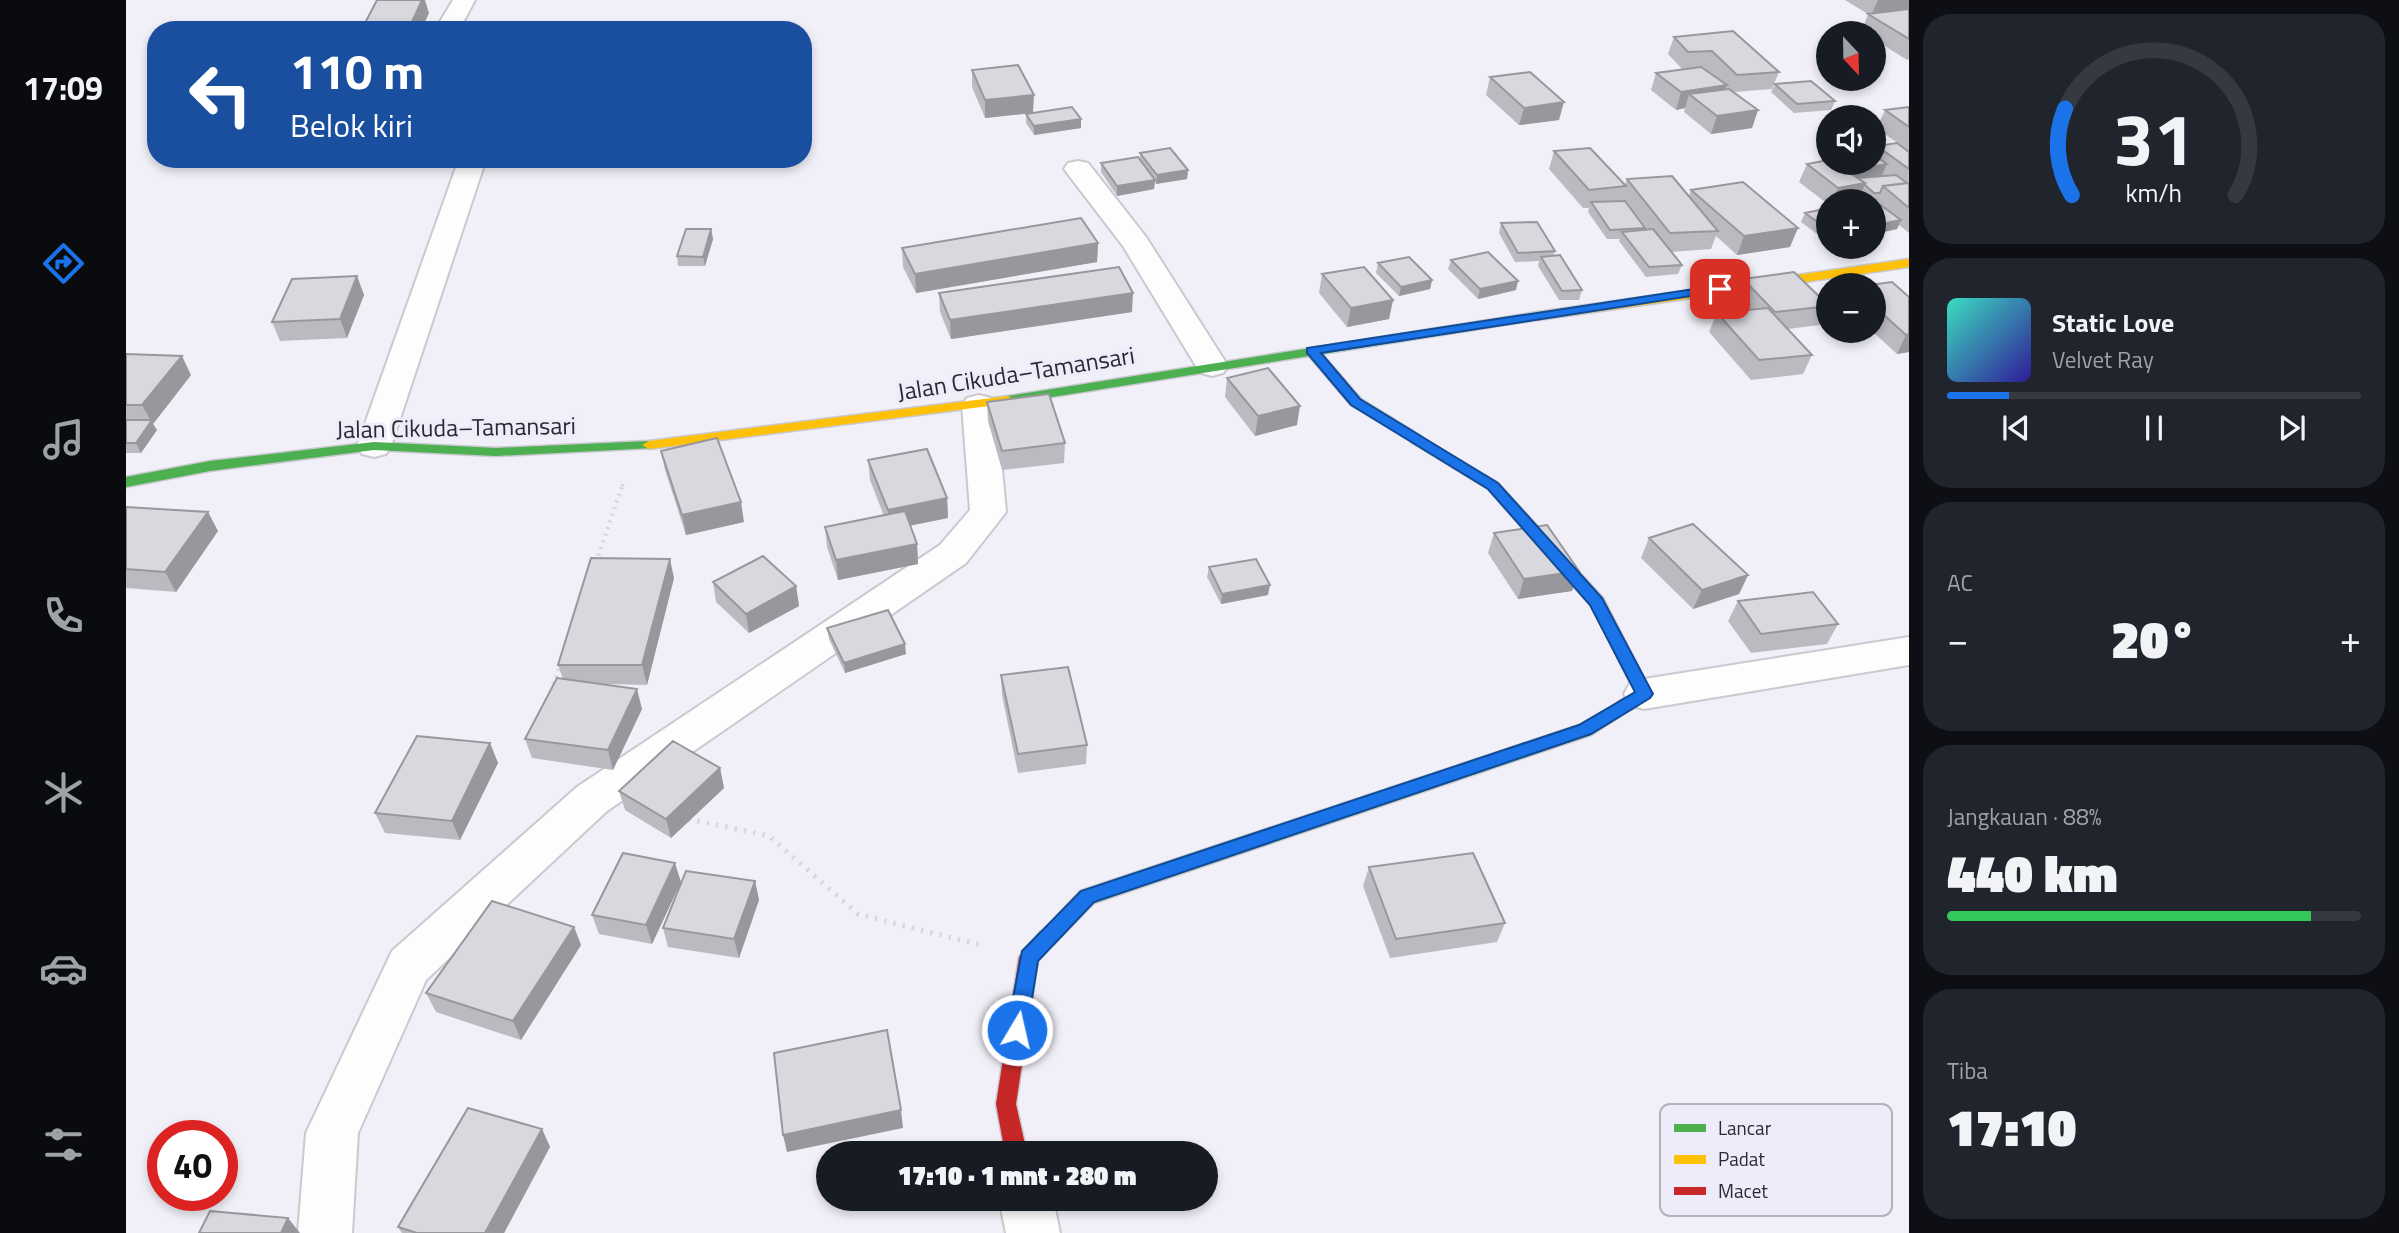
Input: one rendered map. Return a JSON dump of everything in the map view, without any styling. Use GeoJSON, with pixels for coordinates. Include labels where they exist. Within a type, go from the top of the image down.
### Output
{"type":"FeatureCollection","features":[{"type":"Feature","properties":{"kind":"street"},"geometry":{"type":"LineString","coordinates":[[452,21],[464,0]]}},
{"type":"Feature","properties":{"kind":"street"},"geometry":{"type":"LineString","coordinates":[[374,446],[470,168]]}},
{"type":"Feature","properties":{"kind":"street"},"geometry":{"type":"LineString","coordinates":[[1078,169],[1136,243],[1212,366]]}},
{"type":"Feature","properties":{"kind":"street","name":"Jalan Cikuda–Tamansari"},"geometry":{"type":"LineString","coordinates":[[126,482],[210,466],[374,446],[496,452],[635,447],[979,405],[1311,350],[1639,300],[1909,263]]}},
{"type":"Feature","properties":{"kind":"street"},"geometry":{"type":"LineString","coordinates":[[1311,350],[1356,402],[1493,486],[1597,602],[1644,694]]}},
{"type":"Feature","properties":{"kind":"street"},"geometry":{"type":"LineString","coordinates":[[325,1233],[332,1133],[409,966],[592,799],[953,554],[988,512],[979,405]]}},
{"type":"Feature","properties":{"kind":"street"},"geometry":{"type":"LineString","coordinates":[[1014,1141],[1006,1104],[1028,957],[1087,897],[1585,730],[1644,694],[1909,651]]}},
{"type":"Feature","properties":{"kind":"street"},"geometry":{"type":"LineString","coordinates":[[1029,1211],[1034,1233]]}},
{"type":"Feature","properties":{"kind":"building"},"geometry":{"type":"Polygon","coordinates":[[[377,0],[422,0],[412,21],[366,21],[377,0]]]}},
{"type":"Feature","properties":{"kind":"building"},"geometry":{"type":"Polygon","coordinates":[[[1909,9],[1909,39],[1886,25],[1886,21],[1879,21],[1868,14],[1909,9]]]}},
{"type":"Feature","properties":{"kind":"building"},"geometry":{"type":"Polygon","coordinates":[[[1733,31],[1779,72],[1737,75],[1712,51],[1688,52],[1674,37],[1733,31]]]}},
{"type":"Feature","properties":{"kind":"building"},"geometry":{"type":"Polygon","coordinates":[[[1018,65],[1034,95],[985,100],[972,70],[1018,65]]]}},
{"type":"Feature","properties":{"kind":"building"},"geometry":{"type":"Polygon","coordinates":[[[1701,67],[1727,85],[1681,92],[1656,73],[1701,67]]]}},
{"type":"Feature","properties":{"kind":"building"},"geometry":{"type":"Polygon","coordinates":[[[1530,72],[1564,102],[1524,108],[1490,77],[1530,72]]]}},
{"type":"Feature","properties":{"kind":"building"},"geometry":{"type":"Polygon","coordinates":[[[1811,81],[1816,85],[1816,91],[1823,91],[1835,101],[1797,104],[1775,84],[1811,81]]]}},
{"type":"Feature","properties":{"kind":"building"},"geometry":{"type":"Polygon","coordinates":[[[1729,89],[1758,110],[1717,116],[1689,94],[1729,89]]]}},
{"type":"Feature","properties":{"kind":"building"},"geometry":{"type":"Polygon","coordinates":[[[1072,107],[1081,119],[1034,126],[1026,114],[1072,107]]]}},
{"type":"Feature","properties":{"kind":"building"},"geometry":{"type":"Polygon","coordinates":[[[1909,107],[1909,127],[1886,111],[1909,107]]]}},
{"type":"Feature","properties":{"kind":"building"},"geometry":{"type":"Polygon","coordinates":[[[1897,143],[1909,152],[1909,169],[1886,152],[1886,145],[1897,143]]]}},
{"type":"Feature","properties":{"kind":"building"},"geometry":{"type":"Polygon","coordinates":[[[1170,148],[1188,170],[1157,175],[1140,153],[1170,148]]]}},
{"type":"Feature","properties":{"kind":"building"},"geometry":{"type":"Polygon","coordinates":[[[1590,148],[1626,186],[1589,190],[1554,151],[1590,148]]]}},
{"type":"Feature","properties":{"kind":"building"},"geometry":{"type":"Polygon","coordinates":[[[1138,157],[1155,180],[1117,186],[1101,163],[1138,157]]]}},
{"type":"Feature","properties":{"kind":"building"},"geometry":{"type":"Polygon","coordinates":[[[1816,162],[1816,171],[1807,164],[1816,162]]]}},
{"type":"Feature","properties":{"kind":"building"},"geometry":{"type":"Polygon","coordinates":[[[1821,175],[1853,175],[1865,183],[1838,188],[1821,175]]]}},
{"type":"Feature","properties":{"kind":"building"},"geometry":{"type":"Polygon","coordinates":[[[1896,175],[1907,183],[1870,189],[1858,178],[1896,175]]]}},
{"type":"Feature","properties":{"kind":"building"},"geometry":{"type":"Polygon","coordinates":[[[1672,176],[1718,231],[1670,233],[1627,179],[1672,176]]]}},
{"type":"Feature","properties":{"kind":"building"},"geometry":{"type":"Polygon","coordinates":[[[1743,182],[1798,228],[1744,236],[1691,190],[1743,182]]]}},
{"type":"Feature","properties":{"kind":"building"},"geometry":{"type":"Polygon","coordinates":[[[1909,183],[1909,208],[1883,186],[1909,183]]]}},
{"type":"Feature","properties":{"kind":"building"},"geometry":{"type":"Polygon","coordinates":[[[1625,201],[1645,228],[1610,230],[1591,202],[1625,201]]]}},
{"type":"Feature","properties":{"kind":"building"},"geometry":{"type":"Polygon","coordinates":[[[1886,209],[1901,220],[1886,223],[1886,209]]]}},
{"type":"Feature","properties":{"kind":"building"},"geometry":{"type":"Polygon","coordinates":[[[1816,211],[1816,221],[1805,213],[1816,211]]]}},
{"type":"Feature","properties":{"kind":"building"},"geometry":{"type":"Polygon","coordinates":[[[1081,218],[1098,243],[915,274],[902,248],[1081,218]]]}},
{"type":"Feature","properties":{"kind":"building"},"geometry":{"type":"Polygon","coordinates":[[[1537,222],[1555,251],[1518,253],[1501,223],[1537,222]]]}},
{"type":"Feature","properties":{"kind":"building"},"geometry":{"type":"Polygon","coordinates":[[[686,229],[711,229],[703,257],[677,256],[686,229]]]}},
{"type":"Feature","properties":{"kind":"building"},"geometry":{"type":"Polygon","coordinates":[[[1653,229],[1682,265],[1649,267],[1622,232],[1653,229]]]}},
{"type":"Feature","properties":{"kind":"building"},"geometry":{"type":"Polygon","coordinates":[[[1488,252],[1518,281],[1480,289],[1451,260],[1488,252]]]}},
{"type":"Feature","properties":{"kind":"building"},"geometry":{"type":"Polygon","coordinates":[[[1560,255],[1582,290],[1562,291],[1541,257],[1560,255]]]}},
{"type":"Feature","properties":{"kind":"building"},"geometry":{"type":"Polygon","coordinates":[[[1409,257],[1432,280],[1401,287],[1378,263],[1409,257]]]}},
{"type":"Feature","properties":{"kind":"building"},"geometry":{"type":"Polygon","coordinates":[[[1119,267],[1133,293],[950,320],[939,293],[1119,267]]]}},
{"type":"Feature","properties":{"kind":"building"},"geometry":{"type":"Polygon","coordinates":[[[1364,267],[1393,300],[1351,308],[1322,274],[1364,267]]]}},
{"type":"Feature","properties":{"kind":"building"},"geometry":{"type":"Polygon","coordinates":[[[1794,272],[1816,293],[1816,307],[1775,312],[1743,279],[1794,272]]]}},
{"type":"Feature","properties":{"kind":"building"},"geometry":{"type":"Polygon","coordinates":[[[357,276],[340,319],[272,322],[292,279],[357,276]]]}},
{"type":"Feature","properties":{"kind":"building"},"geometry":{"type":"Polygon","coordinates":[[[1892,282],[1909,297],[1909,334],[1906,335],[1886,317],[1886,283],[1892,282]]]}},
{"type":"Feature","properties":{"kind":"building"},"geometry":{"type":"Polygon","coordinates":[[[1768,308],[1812,355],[1759,360],[1717,313],[1768,308]]]}},
{"type":"Feature","properties":{"kind":"building"},"geometry":{"type":"Polygon","coordinates":[[[126,354],[182,356],[142,405],[126,405],[126,354]]]}},
{"type":"Feature","properties":{"kind":"building"},"geometry":{"type":"Polygon","coordinates":[[[1268,368],[1300,406],[1258,416],[1227,378],[1268,368]]]}},
{"type":"Feature","properties":{"kind":"building"},"geometry":{"type":"Polygon","coordinates":[[[1049,394],[1065,443],[1002,451],[987,402],[1049,394]]]}},
{"type":"Feature","properties":{"kind":"building"},"geometry":{"type":"Polygon","coordinates":[[[126,420],[152,420],[136,443],[126,443],[126,420]]]}},
{"type":"Feature","properties":{"kind":"building"},"geometry":{"type":"Polygon","coordinates":[[[717,438],[741,502],[682,515],[661,451],[717,438]]]}},
{"type":"Feature","properties":{"kind":"building"},"geometry":{"type":"Polygon","coordinates":[[[927,449],[947,498],[888,510],[868,460],[927,449]]]}},
{"type":"Feature","properties":{"kind":"building"},"geometry":{"type":"Polygon","coordinates":[[[126,507],[208,512],[165,572],[126,569],[126,507]]]}},
{"type":"Feature","properties":{"kind":"building"},"geometry":{"type":"Polygon","coordinates":[[[905,511],[917,544],[836,560],[825,527],[905,511]]]}},
{"type":"Feature","properties":{"kind":"building"},"geometry":{"type":"Polygon","coordinates":[[[1693,524],[1748,575],[1702,590],[1649,538],[1693,524]]]}},
{"type":"Feature","properties":{"kind":"building"},"geometry":{"type":"Polygon","coordinates":[[[1547,525],[1579,571],[1524,579],[1494,533],[1547,525]]]}},
{"type":"Feature","properties":{"kind":"building"},"geometry":{"type":"Polygon","coordinates":[[[763,556],[796,586],[746,614],[713,582],[763,556]]]}},
{"type":"Feature","properties":{"kind":"building"},"geometry":{"type":"Polygon","coordinates":[[[591,558],[670,559],[642,665],[558,665],[591,558]]]}},
{"type":"Feature","properties":{"kind":"building"},"geometry":{"type":"Polygon","coordinates":[[[1256,559],[1270,585],[1222,594],[1209,567],[1256,559]]]}},
{"type":"Feature","properties":{"kind":"building"},"geometry":{"type":"Polygon","coordinates":[[[1813,592],[1838,624],[1761,634],[1738,601],[1813,592]]]}},
{"type":"Feature","properties":{"kind":"building"},"geometry":{"type":"Polygon","coordinates":[[[888,610],[905,644],[844,663],[827,628],[888,610]]]}},
{"type":"Feature","properties":{"kind":"building"},"geometry":{"type":"Polygon","coordinates":[[[1068,667],[1087,745],[1018,754],[1001,675],[1068,667]]]}},
{"type":"Feature","properties":{"kind":"building"},"geometry":{"type":"Polygon","coordinates":[[[557,678],[637,689],[608,750],[525,739],[557,678]]]}},
{"type":"Feature","properties":{"kind":"building"},"geometry":{"type":"Polygon","coordinates":[[[417,736],[490,743],[452,821],[375,813],[417,736]]]}},
{"type":"Feature","properties":{"kind":"building"},"geometry":{"type":"Polygon","coordinates":[[[673,741],[720,768],[666,819],[619,791],[673,741]]]}},
{"type":"Feature","properties":{"kind":"building"},"geometry":{"type":"Polygon","coordinates":[[[623,853],[675,863],[646,925],[592,915],[623,853]]]}},
{"type":"Feature","properties":{"kind":"building"},"geometry":{"type":"Polygon","coordinates":[[[1473,853],[1505,923],[1396,939],[1369,867],[1473,853]]]}},
{"type":"Feature","properties":{"kind":"building"},"geometry":{"type":"Polygon","coordinates":[[[686,871],[755,881],[734,939],[663,928],[686,871]]]}},
{"type":"Feature","properties":{"kind":"building"},"geometry":{"type":"Polygon","coordinates":[[[492,901],[574,927],[513,1021],[426,993],[492,901]]]}},
{"type":"Feature","properties":{"kind":"building"},"geometry":{"type":"Polygon","coordinates":[[[887,1030],[901,1110],[783,1135],[774,1053],[887,1030]]]}},
{"type":"Feature","properties":{"kind":"building"},"geometry":{"type":"Polygon","coordinates":[[[468,1108],[542,1129],[485,1233],[417,1233],[398,1227],[468,1108]]]}},
{"type":"Feature","properties":{"kind":"building"},"geometry":{"type":"Polygon","coordinates":[[[210,1211],[288,1218],[281,1233],[199,1233],[210,1211]]]}},
{"type":"Feature","properties":{"kind":"traffic: fast"},"geometry":{"type":"LineString","coordinates":[[1008,400],[1538,316]]}},
{"type":"Feature","properties":{"kind":"traffic: fast"},"geometry":{"type":"LineString","coordinates":[[1311,350],[1356,402],[1416,439]]}},
{"type":"Feature","properties":{"kind":"traffic: fast"},"geometry":{"type":"LineString","coordinates":[[126,482],[210,466],[374,446],[496,452],[649,445]]}},
{"type":"Feature","properties":{"kind":"traffic: fast"},"geometry":{"type":"LineString","coordinates":[[1047,938],[1087,897],[1585,730],[1624,706]]}},
{"type":"Feature","properties":{"kind":"traffic: slow"},"geometry":{"type":"LineString","coordinates":[[1538,316],[1909,263]]}},
{"type":"Feature","properties":{"kind":"traffic: slow"},"geometry":{"type":"LineString","coordinates":[[649,445],[1008,400]]}},
{"type":"Feature","properties":{"kind":"traffic: jam"},"geometry":{"type":"LineString","coordinates":[[1416,439],[1493,486],[1597,602],[1644,694],[1624,706]]}},
{"type":"Feature","properties":{"kind":"traffic: jam"},"geometry":{"type":"LineString","coordinates":[[1014,1141],[1006,1104],[1029,957],[1047,938]]}},
{"type":"Feature","properties":{"kind":"route"},"geometry":{"type":"LineString","coordinates":[[1017,1030],[1028,957],[1087,897],[1585,730],[1644,694],[1597,602],[1493,486],[1356,402],[1311,350],[1720,289]]}}]}
